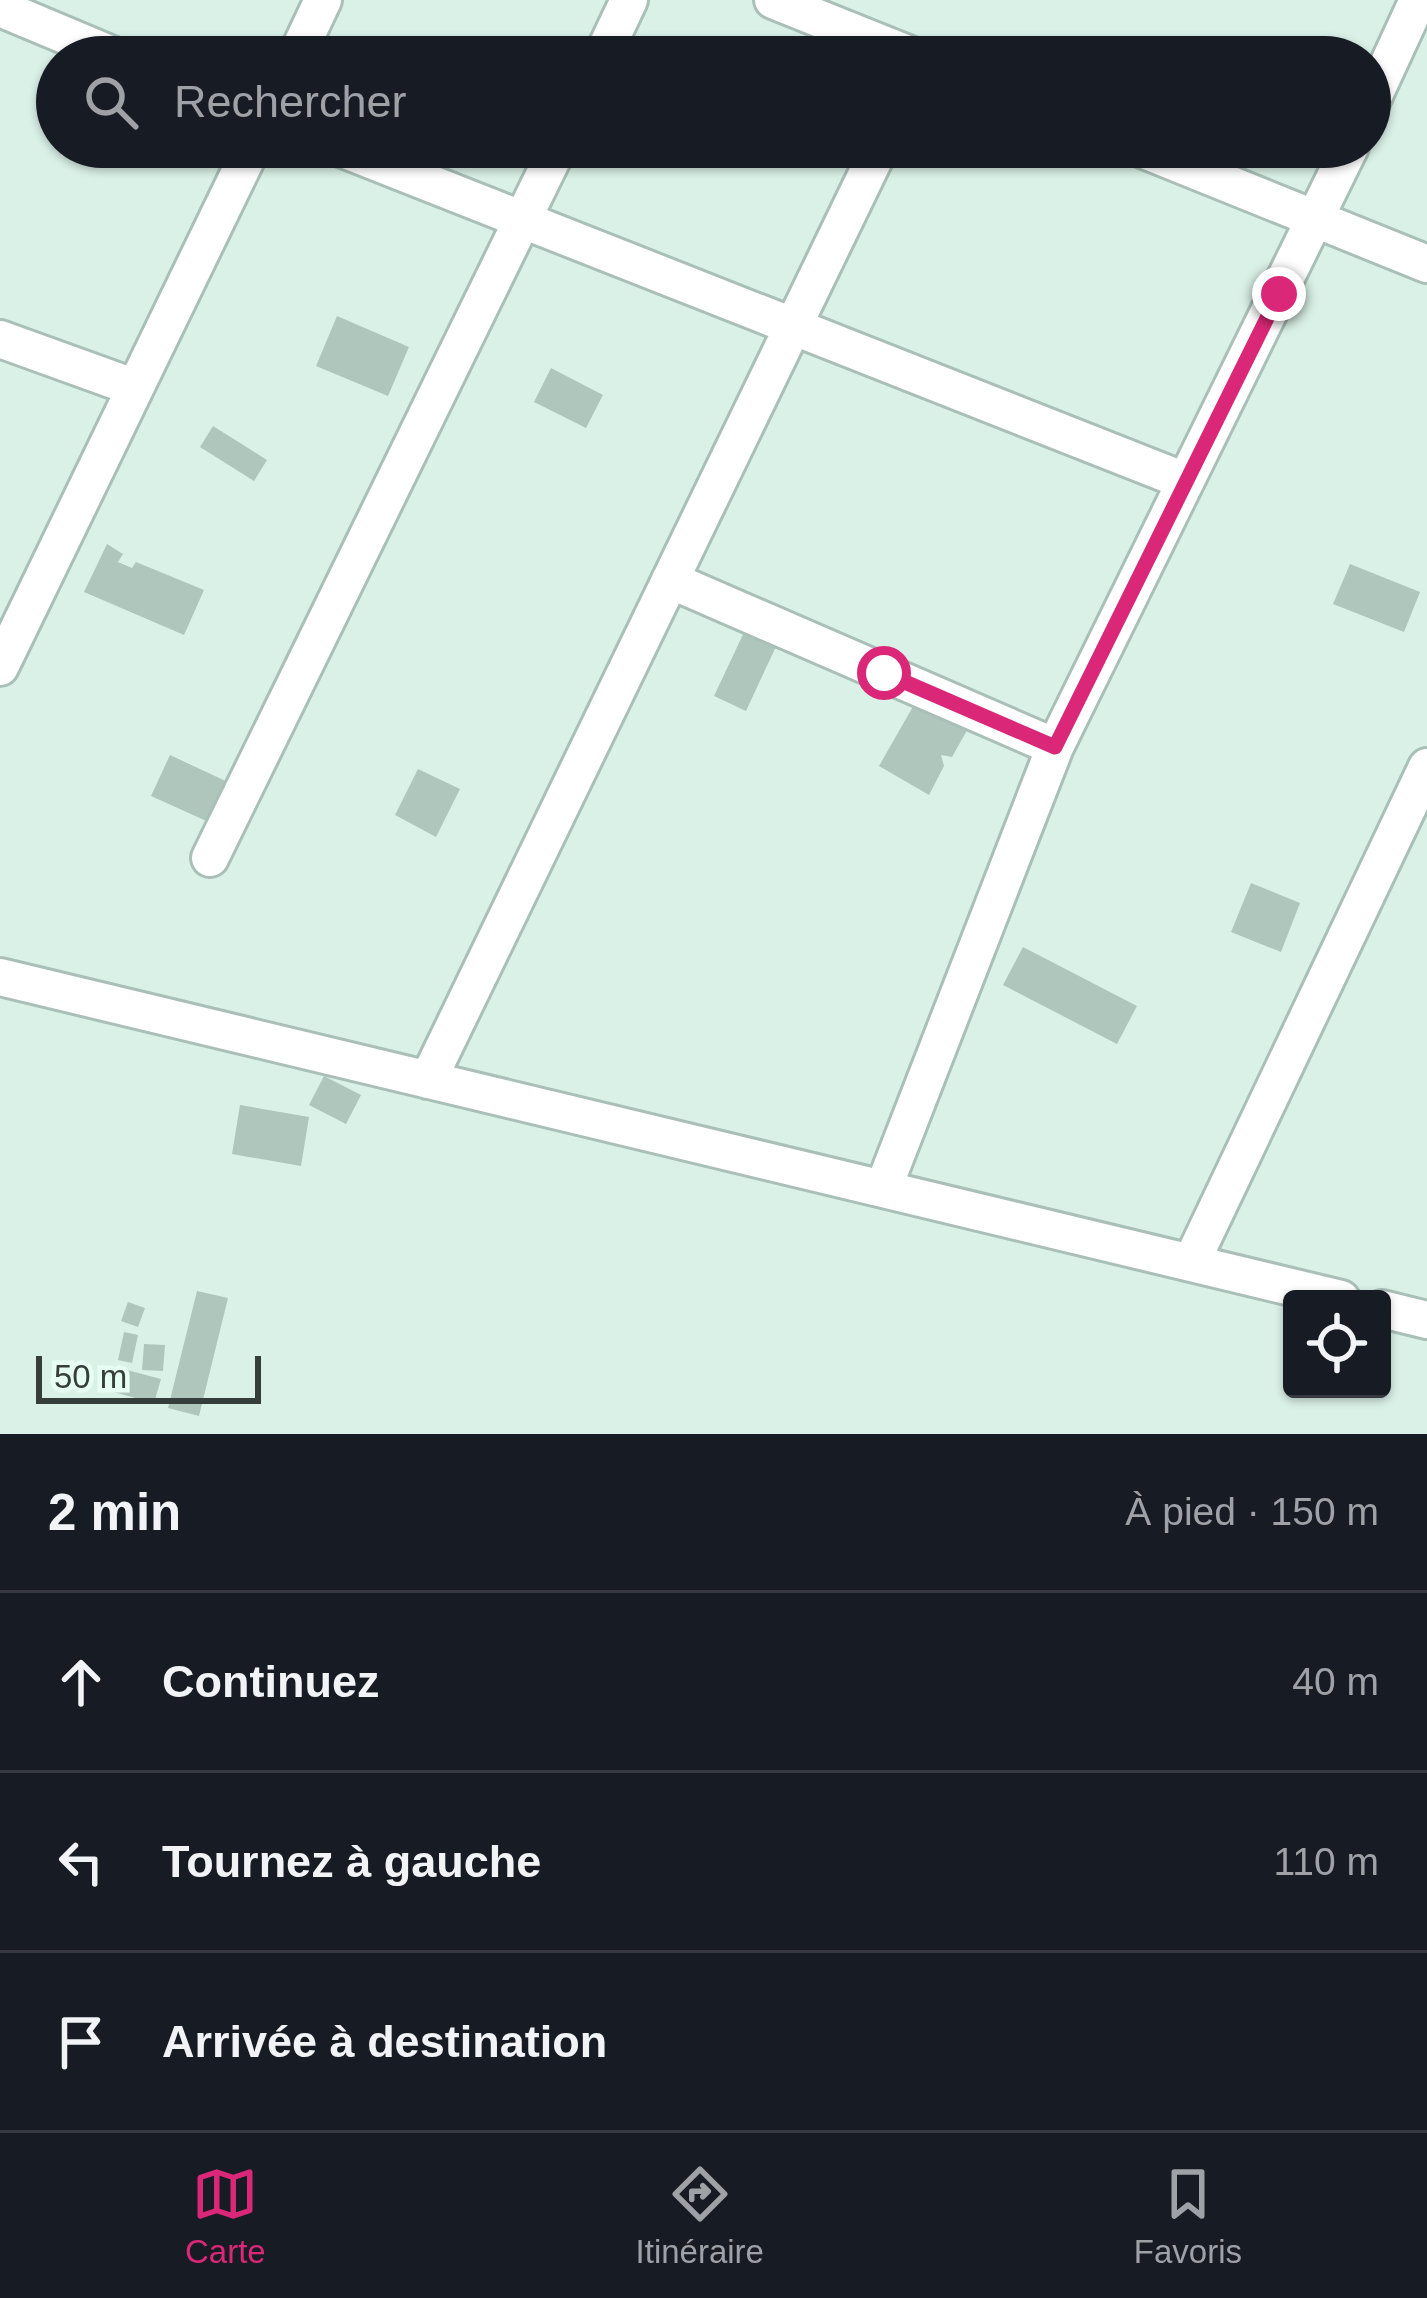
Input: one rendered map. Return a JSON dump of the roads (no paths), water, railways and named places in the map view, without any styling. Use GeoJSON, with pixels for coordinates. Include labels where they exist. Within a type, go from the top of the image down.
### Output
{"type":"FeatureCollection","features":[{"type":"Feature","properties":{"kind":"street"},"geometry":{"type":"LineString","coordinates":[[306,36],[323,0]]}},
{"type":"Feature","properties":{"kind":"street"},"geometry":{"type":"LineString","coordinates":[[612,36],[629,0]]}},
{"type":"Feature","properties":{"kind":"street"},"geometry":{"type":"LineString","coordinates":[[773,0],[863,36]]}},
{"type":"Feature","properties":{"kind":"street"},"geometry":{"type":"LineString","coordinates":[[1391,58],[1418,0]]}},
{"type":"Feature","properties":{"kind":"street"},"geometry":{"type":"LineString","coordinates":[[0,8],[67,36]]}},
{"type":"Feature","properties":{"kind":"street"},"geometry":{"type":"LineString","coordinates":[[2,656],[241,168]]}},
{"type":"Feature","properties":{"kind":"street"},"geometry":{"type":"LineString","coordinates":[[391,168],[1185,481]]}},
{"type":"Feature","properties":{"kind":"street"},"geometry":{"type":"LineString","coordinates":[[211,859],[548,168]]}},
{"type":"Feature","properties":{"kind":"street"},"geometry":{"type":"LineString","coordinates":[[428,1079],[870,168]]}},
{"type":"Feature","properties":{"kind":"street"},"geometry":{"type":"LineString","coordinates":[[1189,168],[1427,264]]}},
{"type":"Feature","properties":{"kind":"street"},"geometry":{"type":"LineString","coordinates":[[883,1189],[1055,747],[1341,168]]}},
{"type":"Feature","properties":{"kind":"street"},"geometry":{"type":"LineString","coordinates":[[0,339],[133,387]]}},
{"type":"Feature","properties":{"kind":"street"},"geometry":{"type":"LineString","coordinates":[[670,580],[1055,747]]}},
{"type":"Feature","properties":{"kind":"street"},"geometry":{"type":"LineString","coordinates":[[1191,1263],[1427,766]]}},
{"type":"Feature","properties":{"kind":"street"},"geometry":{"type":"LineString","coordinates":[[0,977],[1304,1290]]}},
{"type":"Feature","properties":{"kind":"street"},"geometry":{"type":"LineString","coordinates":[[1391,1311],[1427,1320]]}}]}
